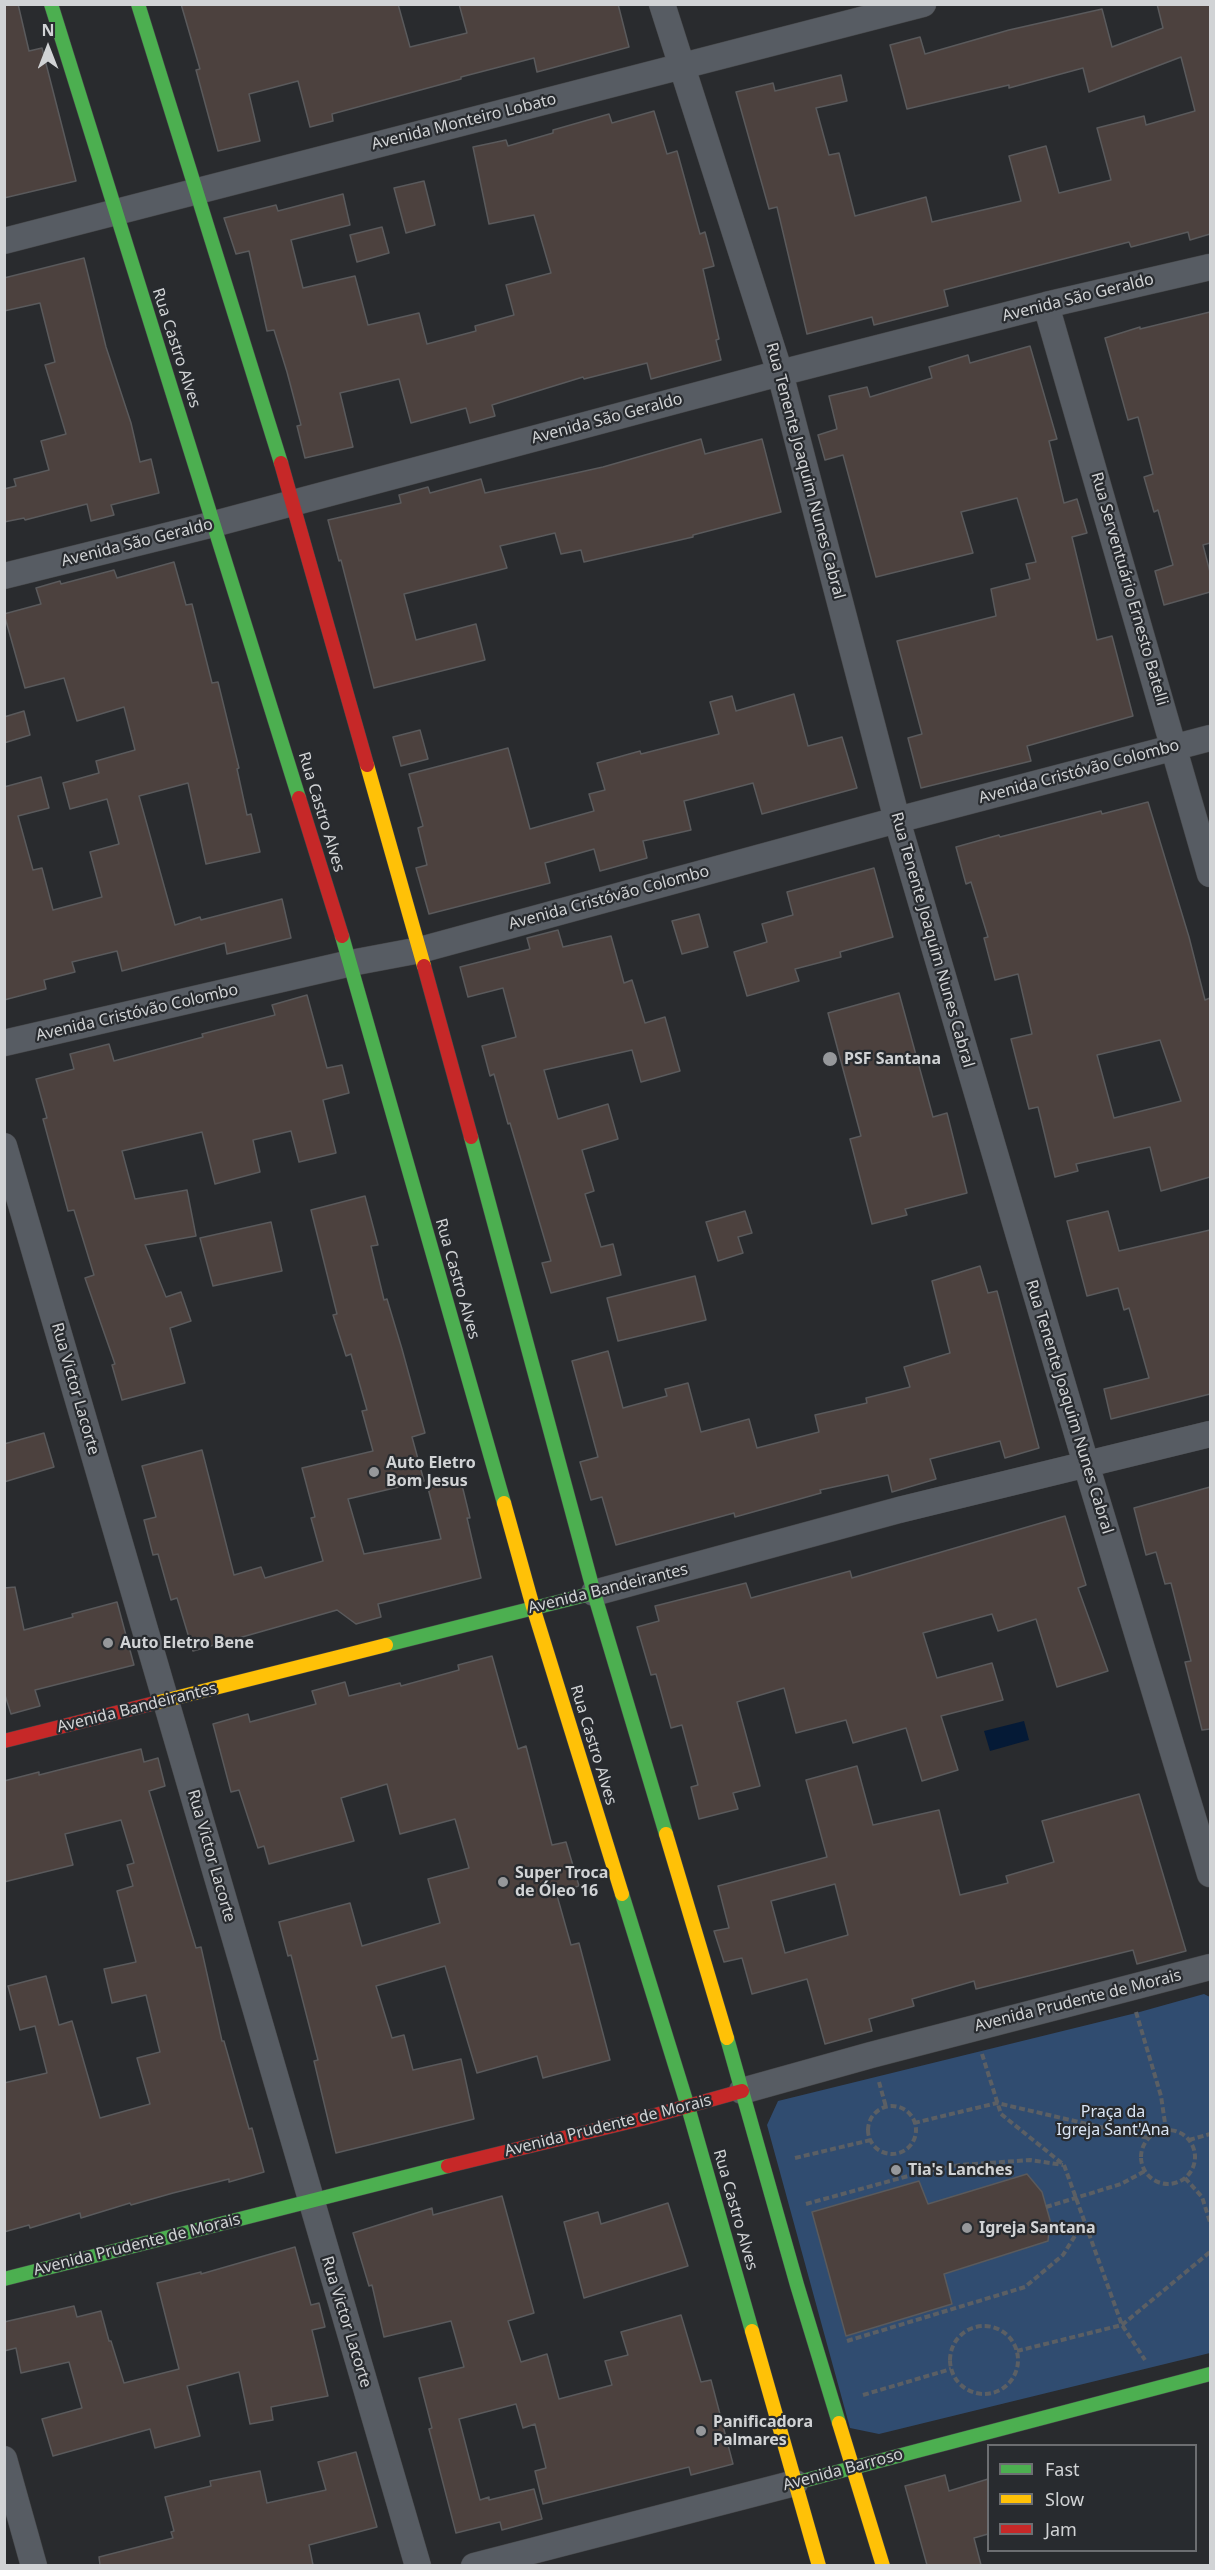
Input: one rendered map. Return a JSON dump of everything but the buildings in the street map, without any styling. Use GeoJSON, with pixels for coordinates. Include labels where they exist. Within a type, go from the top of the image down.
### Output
{"type":"FeatureCollection","features":[{"type":"Feature","properties":{"kind":"main road","name":"Rua Castro Alves"},"geometry":{"type":"LineString","coordinates":[[51,4],[351,963],[533,1608],[688,2107],[819,2565]]}},
{"type":"Feature","properties":{"kind":"main road"},"geometry":{"type":"LineString","coordinates":[[138,4],[293,502],[420,950],[594,1593],[883,2565]]}},
{"type":"Feature","properties":{"kind":"main road","name":"Avenida Bandeirantes"},"geometry":{"type":"LineString","coordinates":[[4,1741],[594,1593]]}},
{"type":"Feature","properties":{"kind":"main road","name":"Avenida Prudente de Morais"},"geometry":{"type":"LineString","coordinates":[[4,2279],[310,2200],[688,2107],[742,2091]]}},
{"type":"Feature","properties":{"kind":"main road","name":"Avenida Barroso"},"geometry":{"type":"LineString","coordinates":[[795,2483],[1210,2374]]}},
{"type":"Feature","properties":{"kind":"street","name":"Rua Tenente Joaquim Nunes Cabral"},"geometry":{"type":"LineString","coordinates":[[662,4],[680,67],[780,373],[897,820],[1086,1464],[1210,1874]]}},
{"type":"Feature","properties":{"kind":"street","name":"Avenida Monteiro Lobato"},"geometry":{"type":"LineString","coordinates":[[4,241],[116,214],[196,190],[923,4]]}},
{"type":"Feature","properties":{"kind":"street","name":"Avenida São Geraldo"},"geometry":{"type":"LineString","coordinates":[[4,576],[214,524],[780,373],[1046,305],[1210,267]]}},
{"type":"Feature","properties":{"kind":"street","name":"Rua Serventuário Ernesto Batelli"},"geometry":{"type":"LineString","coordinates":[[1046,305],[1210,874]]}},
{"type":"Feature","properties":{"kind":"street","name":"Avenida Cristóvão Colombo"},"geometry":{"type":"LineString","coordinates":[[4,1044],[351,963],[420,950],[897,820],[1210,738]]}},
{"type":"Feature","properties":{"kind":"street","name":"Rua Victor Lacorte"},"geometry":{"type":"LineString","coordinates":[[4,1146],[418,2565]]}},
{"type":"Feature","properties":{"kind":"street","name":"Avenida Bandeirantes"},"geometry":{"type":"LineString","coordinates":[[594,1593],[899,1510],[1210,1434]]}},
{"type":"Feature","properties":{"kind":"street","name":"Avenida Prudente de Morais"},"geometry":{"type":"LineString","coordinates":[[742,2091],[1210,1967]]}},
{"type":"Feature","properties":{"kind":"street"},"geometry":{"type":"LineString","coordinates":[[4,2459],[34,2565]]}},
{"type":"Feature","properties":{"kind":"street","name":"Avenida Barroso"},"geometry":{"type":"LineString","coordinates":[[474,2565],[795,2483]]}},
{"type":"Feature","properties":{"kind":"path"},"geometry":{"type":"LineString","coordinates":[[1139,2023],[1161,2096],[1166,2130]]}},
{"type":"Feature","properties":{"kind":"path"},"geometry":{"type":"LineString","coordinates":[[974,2028],[1001,2114],[1064,2165],[1083,2223],[1122,2325],[1162,2386]]}},
{"type":"Feature","properties":{"kind":"path"},"geometry":{"type":"LineString","coordinates":[[914,2123],[998,2103],[1148,2139]]}},
{"type":"Feature","properties":{"kind":"path"},"geometry":{"type":"LineString","coordinates":[[886,2107],[902,2108],[908,2112],[914,2123],[913,2141],[902,2151],[886,2153],[879,2149],[871,2140],[868,2130],[869,2122],[879,2109],[886,2107]]}},
{"type":"Feature","properties":{"kind":"path"},"geometry":{"type":"LineString","coordinates":[[1166,2130],[1180,2132],[1190,2140],[1195,2153],[1195,2163],[1185,2178],[1178,2182],[1160,2183],[1145,2171],[1141,2155],[1148,2139],[1155,2133],[1166,2130]]}},
{"type":"Feature","properties":{"kind":"path"},"geometry":{"type":"LineString","coordinates":[[1190,2140],[1210,2134]]}},
{"type":"Feature","properties":{"kind":"path"},"geometry":{"type":"LineString","coordinates":[[807,2155],[871,2140]]}},
{"type":"Feature","properties":{"kind":"path"},"geometry":{"type":"LineString","coordinates":[[776,2211],[918,2173],[960,2165],[1030,2160],[1064,2165]]}},
{"type":"Feature","properties":{"kind":"path"},"geometry":{"type":"LineString","coordinates":[[1046,2207],[1121,2184],[1145,2171]]}},
{"type":"Feature","properties":{"kind":"path"},"geometry":{"type":"LineString","coordinates":[[1185,2178],[1202,2198],[1210,2223]]}},
{"type":"Feature","properties":{"kind":"path"},"geometry":{"type":"LineString","coordinates":[[818,2350],[1025,2288],[1063,2254],[1083,2223]]}},
{"type":"Feature","properties":{"kind":"path"},"geometry":{"type":"LineString","coordinates":[[1017,2351],[1122,2325],[1210,2252]]}},
{"type":"Feature","properties":{"kind":"path"},"geometry":{"type":"LineString","coordinates":[[980,2326],[991,2326],[1001,2330],[1010,2337],[1017,2351],[1018,2367],[1014,2378],[997,2392],[974,2393],[956,2379],[951,2369],[950,2357],[959,2336],[969,2329],[980,2326]]}},
{"type":"Feature","properties":{"kind":"path"},"geometry":{"type":"LineString","coordinates":[[885,2389],[951,2369]]}},
{"type":"Feature","properties":{"kind":"green space","name":"Praça da Igreja Sant'Ana"},"geometry":{"type":"Polygon","coordinates":[[[1204,1994],[1210,1997],[1210,2353],[879,2434],[850,2428],[767,2125],[778,2101],[1136,2013],[1204,1994]]]}},
{"type":"Feature","properties":{"kind":"shaded area"},"geometry":{"type":"Polygon","coordinates":[[[1024,1721],[1029,1740],[990,1751],[984,1731],[1024,1721]]]}},
{"type":"Feature","properties":{"kind":"traffic: fast"},"geometry":{"type":"LineString","coordinates":[[51,4],[299,798]]}},
{"type":"Feature","properties":{"kind":"traffic: fast"},"geometry":{"type":"LineString","coordinates":[[138,4],[281,463]]}},
{"type":"Feature","properties":{"kind":"traffic: fast"},"geometry":{"type":"LineString","coordinates":[[342,936],[504,1503]]}},
{"type":"Feature","properties":{"kind":"traffic: fast"},"geometry":{"type":"LineString","coordinates":[[471,1137],[594,1593],[666,1834]]}},
{"type":"Feature","properties":{"kind":"traffic: fast"},"geometry":{"type":"LineString","coordinates":[[386,1645],[594,1593]]}},
{"type":"Feature","properties":{"kind":"traffic: fast"},"geometry":{"type":"LineString","coordinates":[[622,1894],[688,2107],[752,2331]]}},
{"type":"Feature","properties":{"kind":"traffic: fast"},"geometry":{"type":"LineString","coordinates":[[727,2038],[839,2423]]}},
{"type":"Feature","properties":{"kind":"traffic: fast"},"geometry":{"type":"LineString","coordinates":[[4,2279],[448,2166]]}},
{"type":"Feature","properties":{"kind":"traffic: fast"},"geometry":{"type":"LineString","coordinates":[[795,2483],[1210,2374]]}},
{"type":"Feature","properties":{"kind":"traffic: slow"},"geometry":{"type":"LineString","coordinates":[[367,765],[424,966]]}},
{"type":"Feature","properties":{"kind":"traffic: slow"},"geometry":{"type":"LineString","coordinates":[[504,1503],[533,1607],[622,1894]]}},
{"type":"Feature","properties":{"kind":"traffic: slow"},"geometry":{"type":"LineString","coordinates":[[155,1703],[386,1645]]}},
{"type":"Feature","properties":{"kind":"traffic: slow"},"geometry":{"type":"LineString","coordinates":[[666,1834],[727,2038]]}},
{"type":"Feature","properties":{"kind":"traffic: slow"},"geometry":{"type":"LineString","coordinates":[[752,2331],[819,2566]]}},
{"type":"Feature","properties":{"kind":"traffic: slow"},"geometry":{"type":"LineString","coordinates":[[839,2423],[883,2566]]}},
{"type":"Feature","properties":{"kind":"traffic: jam"},"geometry":{"type":"LineString","coordinates":[[281,463],[367,765]]}},
{"type":"Feature","properties":{"kind":"traffic: jam"},"geometry":{"type":"LineString","coordinates":[[299,798],[342,936]]}},
{"type":"Feature","properties":{"kind":"traffic: jam"},"geometry":{"type":"LineString","coordinates":[[424,966],[471,1137]]}},
{"type":"Feature","properties":{"kind":"traffic: jam"},"geometry":{"type":"LineString","coordinates":[[4,1741],[155,1703]]}},
{"type":"Feature","properties":{"kind":"traffic: jam"},"geometry":{"type":"LineString","coordinates":[[448,2166],[645,2118],[742,2091]]}},
{"type":"Feature","properties":{"kind":"place","name":"PSF Santana"},"geometry":{"type":"Point","coordinates":[830,1059]}},
{"type":"Feature","properties":{"kind":"place","name":"Auto Eletro Bom Jesus"},"geometry":{"type":"Point","coordinates":[374,1472]}},
{"type":"Feature","properties":{"kind":"place","name":"Auto Eletro Bene"},"geometry":{"type":"Point","coordinates":[108,1643]}},
{"type":"Feature","properties":{"kind":"place","name":"Super Troca de Óleo 16"},"geometry":{"type":"Point","coordinates":[503,1882]}},
{"type":"Feature","properties":{"kind":"place","name":"Tia's Lanches"},"geometry":{"type":"Point","coordinates":[896,2170]}},
{"type":"Feature","properties":{"kind":"place","name":"Igreja Santana"},"geometry":{"type":"Point","coordinates":[967,2228]}},
{"type":"Feature","properties":{"kind":"place","name":"Panificadora Palmares"},"geometry":{"type":"Point","coordinates":[701,2431]}}]}
